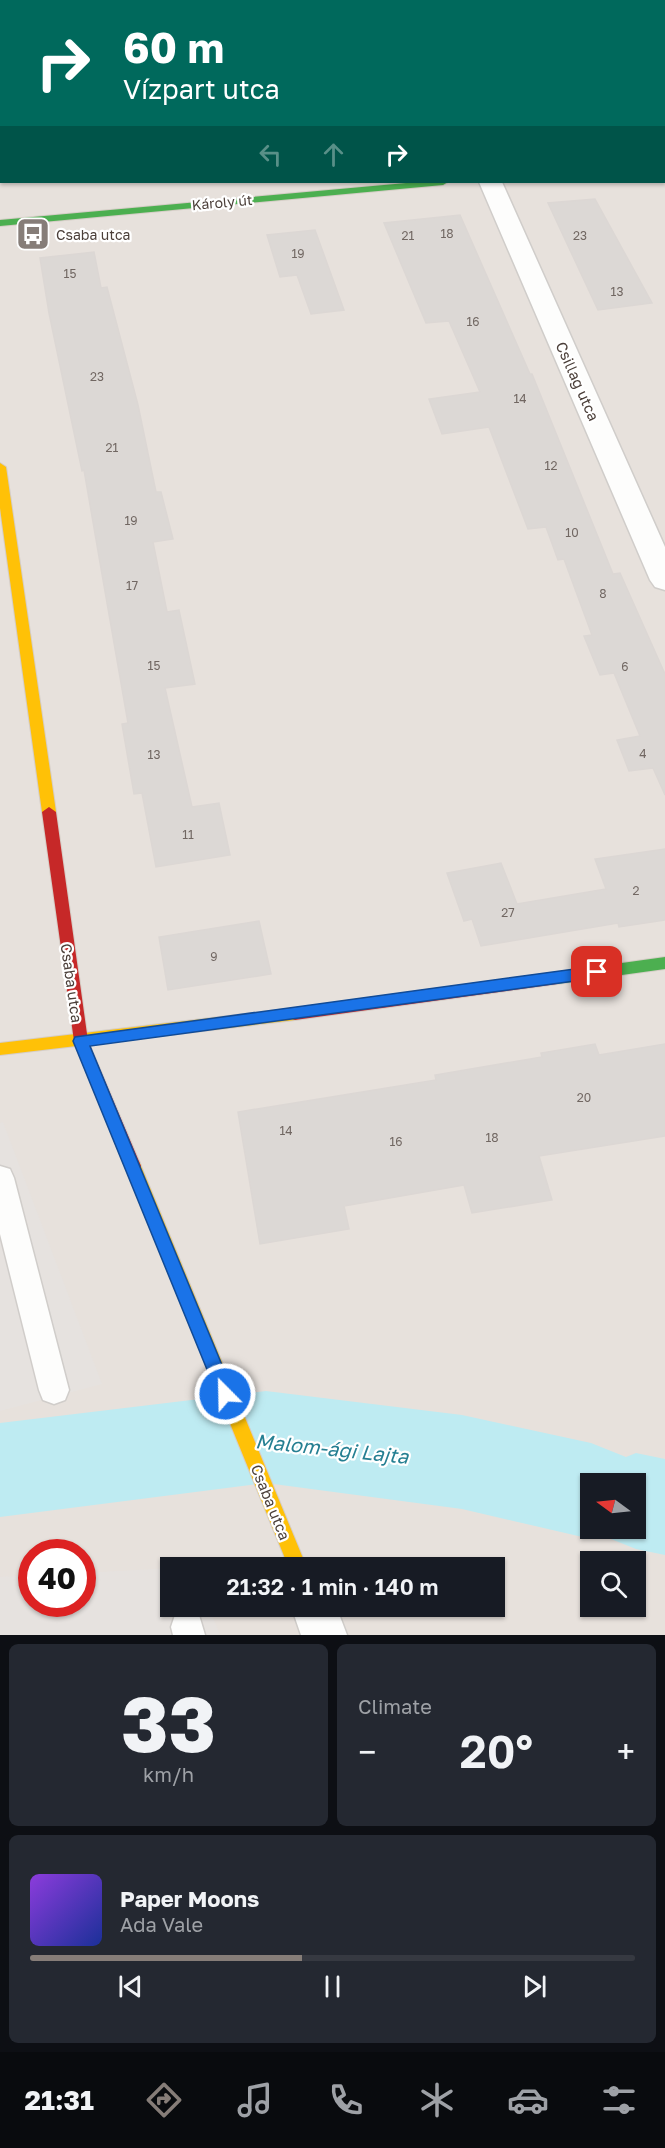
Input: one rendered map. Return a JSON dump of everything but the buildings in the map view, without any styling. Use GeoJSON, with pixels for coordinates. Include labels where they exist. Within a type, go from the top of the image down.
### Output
{"type":"FeatureCollection","features":[{"type":"Feature","properties":{"kind":"street","name":"Károly út"},"geometry":{"type":"LineString","coordinates":[[0,223],[432,183]]}},
{"type":"Feature","properties":{"kind":"street","name":"Csillag utca"},"geometry":{"type":"LineString","coordinates":[[490,183],[665,580]]}},
{"type":"Feature","properties":{"kind":"street","name":"Csaba utca"},"geometry":{"type":"LineString","coordinates":[[0,467],[81,1041],[294,1557]]}},
{"type":"Feature","properties":{"kind":"street"},"geometry":{"type":"LineString","coordinates":[[0,1049],[81,1041],[665,963]]}},
{"type":"Feature","properties":{"kind":"street"},"geometry":{"type":"LineString","coordinates":[[317,1617],[324,1635]]}},
{"type":"Feature","properties":{"kind":"lane"},"geometry":{"type":"LineString","coordinates":[[0,1178],[54,1390]]}},
{"type":"Feature","properties":{"kind":"shaded area"},"geometry":{"type":"Polygon","coordinates":[[[0,183],[665,183],[665,1635],[0,1635],[0,183]]]}},
{"type":"Feature","properties":{"kind":"shaded area"},"geometry":{"type":"Polygon","coordinates":[[[3,1122],[102,1384],[0,1411],[0,1123],[3,1122]]]}},
{"type":"Feature","properties":{"kind":"shaded area"},"geometry":{"type":"Polygon","coordinates":[[[160,1569],[160,1617],[213,1617],[220,1635],[0,1635],[0,1577],[18,1576],[18,1617],[96,1617],[96,1572],[160,1569]]]}},
{"type":"Feature","properties":{"kind":"waterway","name":"Malom-ági Lajta"},"geometry":{"type":"LineString","coordinates":[[0,1470],[266,1437],[462,1462],[580,1489]]}},
{"type":"Feature","properties":{"kind":"waterway","name":"Malom-ági Lajta"},"geometry":{"type":"LineString","coordinates":[[646,1503],[665,1507]]}},
{"type":"Feature","properties":{"kind":"traffic: fast"},"geometry":{"type":"LineString","coordinates":[[0,223],[432,183]]}},
{"type":"Feature","properties":{"kind":"traffic: fast"},"geometry":{"type":"LineString","coordinates":[[557,978],[665,963]]}},
{"type":"Feature","properties":{"kind":"traffic: slow"},"geometry":{"type":"LineString","coordinates":[[0,467],[49,812]]}},
{"type":"Feature","properties":{"kind":"traffic: slow"},"geometry":{"type":"LineString","coordinates":[[0,1049],[295,1014]]}},
{"type":"Feature","properties":{"kind":"traffic: slow"},"geometry":{"type":"LineString","coordinates":[[133,1166],[293,1557]]}},
{"type":"Feature","properties":{"kind":"traffic: jam"},"geometry":{"type":"LineString","coordinates":[[49,812],[81,1041],[133,1166]]}},
{"type":"Feature","properties":{"kind":"traffic: jam"},"geometry":{"type":"LineString","coordinates":[[295,1014],[557,978]]}},
{"type":"Feature","properties":{"kind":"place","name":"Csaba utca"},"geometry":{"type":"Point","coordinates":[33,234]}},
{"type":"Feature","properties":{"kind":"route"},"geometry":{"type":"LineString","coordinates":[[225,1394],[81,1041],[597,972]]}}]}
